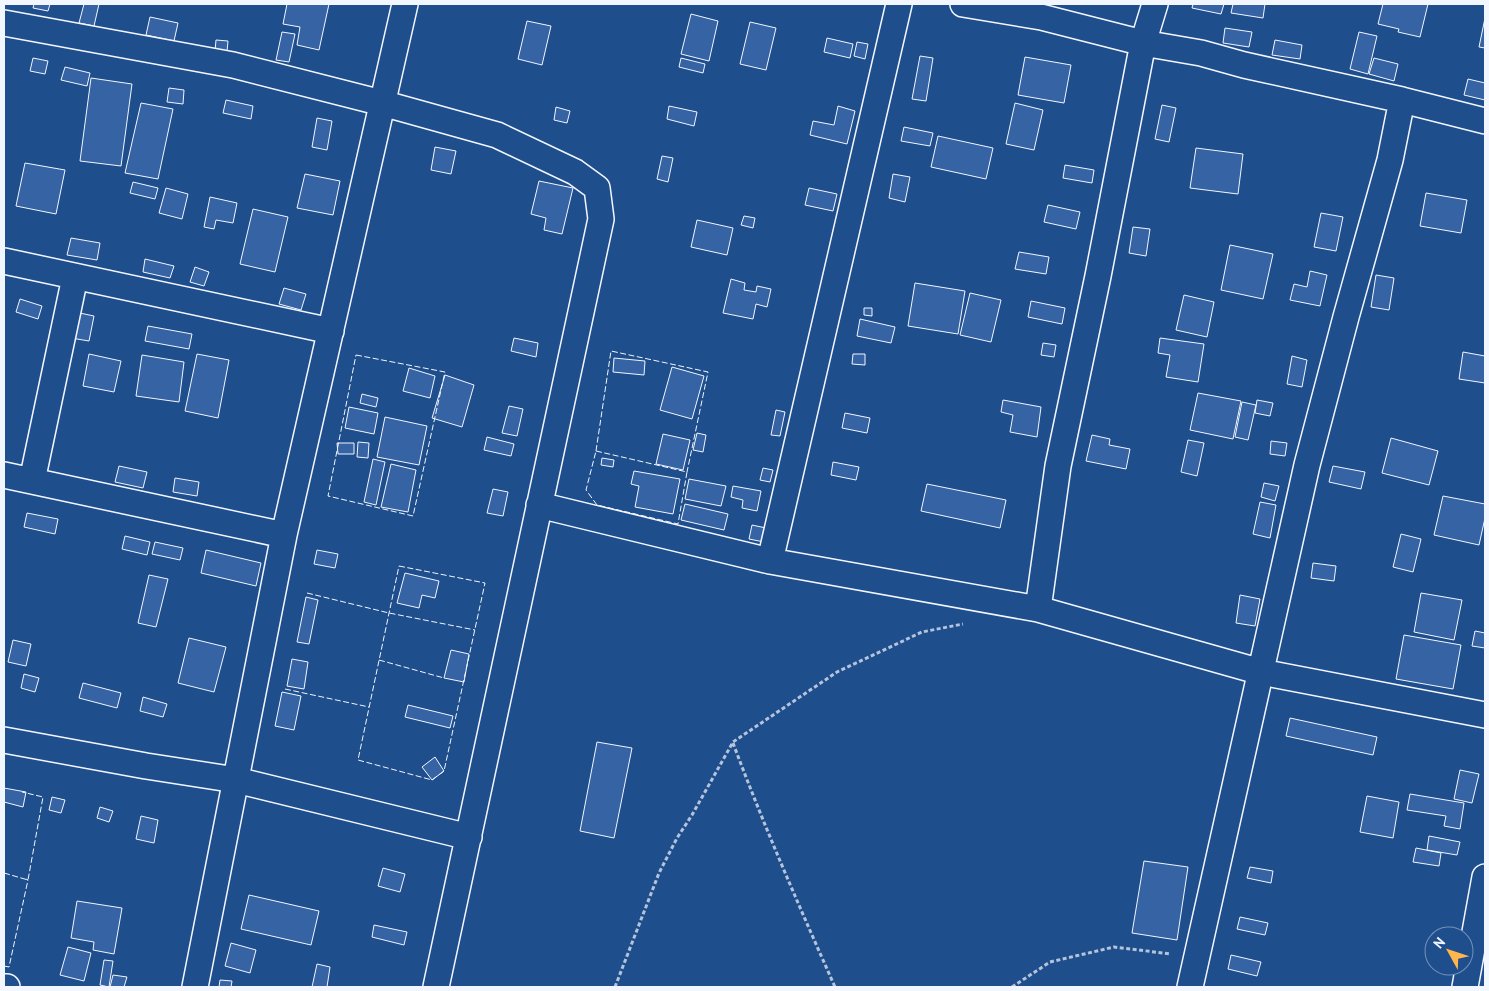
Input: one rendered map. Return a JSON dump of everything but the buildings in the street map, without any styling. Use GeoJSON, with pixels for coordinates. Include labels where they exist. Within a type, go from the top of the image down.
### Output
{"type":"FeatureCollection","features":[{"type":"Feature","properties":{"kind":"street"},"geometry":{"type":"LineString","coordinates":[[196,987],[284,535],[405,4]]}},
{"type":"Feature","properties":{"kind":"street"},"geometry":{"type":"LineString","coordinates":[[770,561],[899,4]]}},
{"type":"Feature","properties":{"kind":"street"},"geometry":{"type":"LineString","coordinates":[[963,4],[1041,17],[1143,43],[1201,54],[1485,121]]}},
{"type":"Feature","properties":{"kind":"street"},"geometry":{"type":"LineString","coordinates":[[1038,609],[1058,466],[1098,276],[1143,43],[1155,4]]}},
{"type":"Feature","properties":{"kind":"street"},"geometry":{"type":"LineString","coordinates":[[4,23],[233,65],[382,103],[497,135],[575,172],[597,188],[601,220],[436,987]]}},
{"type":"Feature","properties":{"kind":"street"},"geometry":{"type":"LineString","coordinates":[[1190,987],[1310,457],[1346,317],[1390,160],[1402,100]]}},
{"type":"Feature","properties":{"kind":"street"},"geometry":{"type":"LineString","coordinates":[[4,261],[331,331]]}},
{"type":"Feature","properties":{"kind":"street"},"geometry":{"type":"LineString","coordinates":[[32,481],[75,277]]}},
{"type":"Feature","properties":{"kind":"street"},"geometry":{"type":"LineString","coordinates":[[4,475],[284,535]]}},
{"type":"Feature","properties":{"kind":"street"},"geometry":{"type":"LineString","coordinates":[[539,505],[770,561],[1038,609],[1261,672],[1485,715]]}},
{"type":"Feature","properties":{"kind":"street"},"geometry":{"type":"LineString","coordinates":[[4,740],[236,780],[469,837]]}},
{"type":"Feature","properties":{"kind":"street"},"geometry":{"type":"LineString","coordinates":[[1465,987],[1485,877]]}},
{"type":"Feature","properties":{"kind":"path"},"geometry":{"type":"LineString","coordinates":[[615,987],[659,873],[677,838],[733,742],[837,672],[922,632],[970,622]]}},
{"type":"Feature","properties":{"kind":"path"},"geometry":{"type":"LineString","coordinates":[[733,742],[788,883],[835,987]]}},
{"type":"Feature","properties":{"kind":"path"},"geometry":{"type":"LineString","coordinates":[[1012,987],[1050,962],[1114,947],[1196,957]]}},
{"type":"Feature","properties":{"kind":"fence"},"geometry":{"type":"LineString","coordinates":[[596,451],[611,351],[708,372],[687,472]]}},
{"type":"Feature","properties":{"kind":"fence"},"geometry":{"type":"LineString","coordinates":[[356,355],[445,372],[413,516],[328,496],[356,355]]}},
{"type":"Feature","properties":{"kind":"fence"},"geometry":{"type":"LineString","coordinates":[[596,451],[687,472],[678,524],[597,505],[586,490],[596,451]]}},
{"type":"Feature","properties":{"kind":"fence"},"geometry":{"type":"LineString","coordinates":[[399,566],[485,583],[444,771],[432,780],[358,760],[399,566]]}},
{"type":"Feature","properties":{"kind":"fence"},"geometry":{"type":"LineString","coordinates":[[307,593],[389,613],[475,630]]}},
{"type":"Feature","properties":{"kind":"fence"},"geometry":{"type":"LineString","coordinates":[[379,660],[444,678]]}},
{"type":"Feature","properties":{"kind":"fence"},"geometry":{"type":"LineString","coordinates":[[285,689],[369,707]]}},
{"type":"Feature","properties":{"kind":"fence"},"geometry":{"type":"LineString","coordinates":[[4,873],[28,880],[43,797],[22,792]]}},
{"type":"Feature","properties":{"kind":"fence"},"geometry":{"type":"LineString","coordinates":[[4,966],[9,967],[28,880],[26,879]]}}]}
